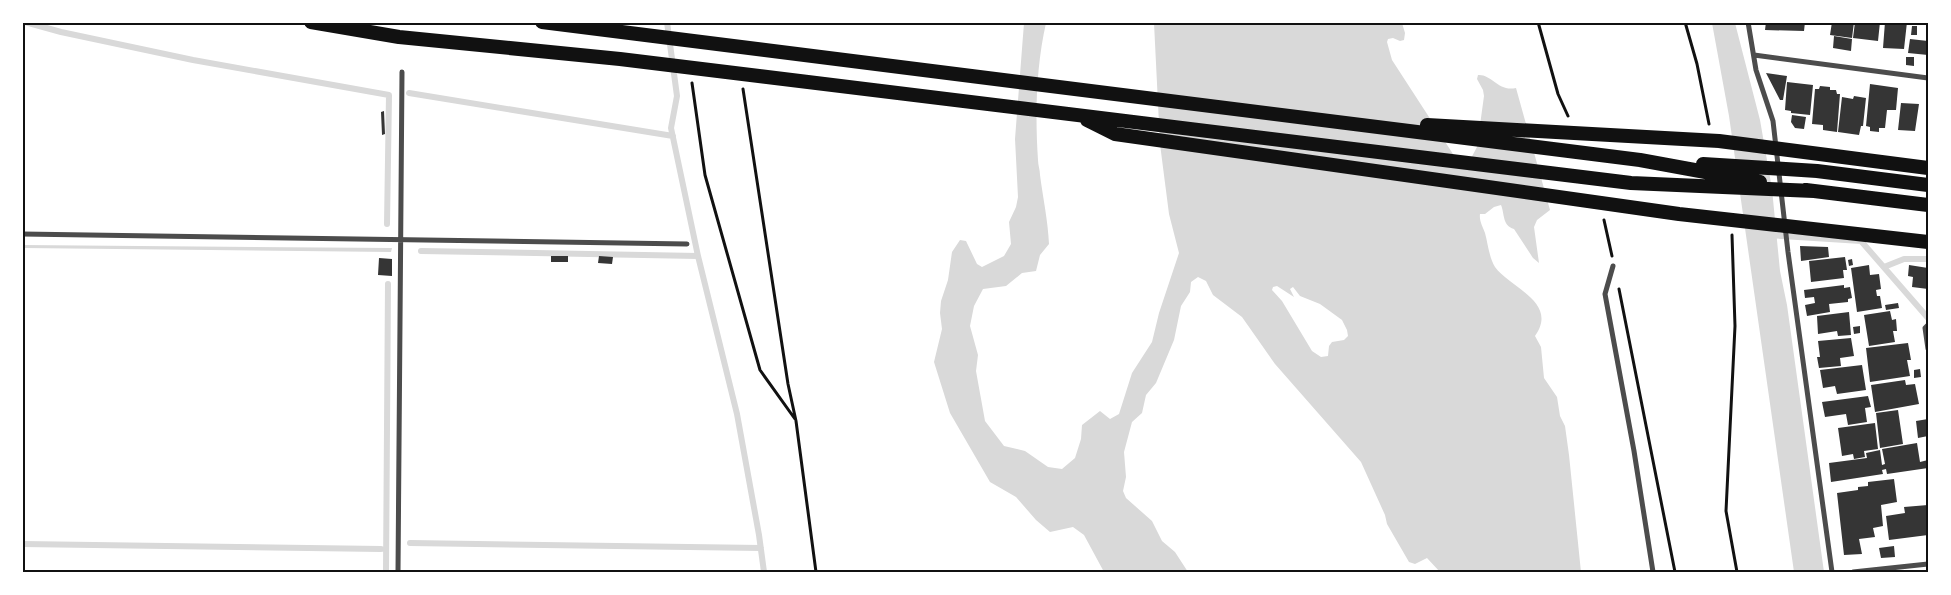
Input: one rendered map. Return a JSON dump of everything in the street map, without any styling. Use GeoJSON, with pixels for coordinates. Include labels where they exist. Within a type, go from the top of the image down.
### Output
{"type":"FeatureCollection","features":[{"type":"Feature","properties":{"kind":"highway"},"geometry":{"type":"LineString","coordinates":[[310,22],[399,38],[620,59],[1631,183],[1814,191]]}},
{"type":"Feature","properties":{"kind":"highway"},"geometry":{"type":"LineString","coordinates":[[542,22],[1636,159],[1814,191],[1928,205]]}},
{"type":"Feature","properties":{"kind":"highway"},"geometry":{"type":"LineString","coordinates":[[1077,115],[1115,134],[1125,136],[1679,214],[1928,242]]}},
{"type":"Feature","properties":{"kind":"highway"},"geometry":{"type":"LineString","coordinates":[[1306,118],[1719,141],[1928,168]]}},
{"type":"Feature","properties":{"kind":"highway"},"geometry":{"type":"LineString","coordinates":[[1636,159],[1817,171],[1928,185]]}},
{"type":"Feature","properties":{"kind":"street"},"geometry":{"type":"LineString","coordinates":[[1748,22],[1756,70],[1773,121],[1789,262],[1832,572]]}},
{"type":"Feature","properties":{"kind":"street"},"geometry":{"type":"LineString","coordinates":[[1754,56],[1928,78]]}},
{"type":"Feature","properties":{"kind":"street"},"geometry":{"type":"LineString","coordinates":[[398,572],[402,72]]}},
{"type":"Feature","properties":{"kind":"street"},"geometry":{"type":"LineString","coordinates":[[22,234],[686,244]]}},
{"type":"Feature","properties":{"kind":"street"},"geometry":{"type":"LineString","coordinates":[[1614,266],[1605,294],[1634,451],[1653,572]]}},
{"type":"Feature","properties":{"kind":"street"},"geometry":{"type":"LineString","coordinates":[[1928,325],[1925,328],[1928,349]]}},
{"type":"Feature","properties":{"kind":"street"},"geometry":{"type":"LineString","coordinates":[[1853,572],[1928,564]]}},
{"type":"Feature","properties":{"kind":"path"},"geometry":{"type":"LineString","coordinates":[[1685,22],[1697,64],[1711,130]]}},
{"type":"Feature","properties":{"kind":"path"},"geometry":{"type":"LineString","coordinates":[[691,78],[705,175],[760,370],[796,420]]}},
{"type":"Feature","properties":{"kind":"path"},"geometry":{"type":"LineString","coordinates":[[742,87],[788,384],[796,420],[816,572]]}},
{"type":"Feature","properties":{"kind":"path"},"geometry":{"type":"LineString","coordinates":[[1565,119],[1574,119]]}},
{"type":"Feature","properties":{"kind":"path"},"geometry":{"type":"LineString","coordinates":[[1732,233],[1734,242],[1735,326],[1726,511],[1737,572]]}},
{"type":"Feature","properties":{"kind":"shaded area"},"geometry":{"type":"Polygon","coordinates":[[[1024,23],[1046,23],[1038,74],[1037,126],[1038,162],[1049,244],[1040,255],[1036,271],[1022,273],[1006,286],[983,289],[974,306],[970,326],[978,355],[976,371],[985,421],[1004,446],[1025,451],[1048,467],[1062,469],[1075,458],[1081,439],[1082,425],[1100,411],[1110,419],[1119,414],[1132,373],[1152,342],[1159,313],[1179,253],[1169,214],[1160,144],[1154,23],[1402,23],[1405,33],[1404,40],[1400,41],[1393,38],[1388,39],[1387,42],[1392,60],[1453,154],[1463,164],[1469,162],[1477,147],[1484,96],[1477,79],[1478,75],[1487,77],[1504,88],[1516,88],[1550,210],[1537,220],[1534,227],[1539,263],[1533,258],[1514,229],[1507,225],[1501,205],[1494,207],[1485,214],[1480,214],[1480,219],[1495,267],[1502,275],[1530,297],[1537,305],[1541,314],[1541,324],[1535,336],[1541,347],[1544,378],[1557,397],[1560,416],[1565,426],[1581,572],[1440,572],[1427,558],[1415,564],[1409,562],[1387,524],[1385,515],[1361,462],[1275,364],[1242,317],[1213,295],[1206,281],[1198,277],[1191,282],[1190,292],[1181,306],[1174,340],[1156,383],[1146,395],[1142,413],[1132,422],[1124,452],[1126,477],[1123,491],[1126,498],[1152,521],[1162,541],[1175,552],[1188,572],[1104,572],[1084,535],[1073,527],[1050,532],[1036,520],[1016,497],[990,482],[950,413],[934,362],[942,329],[941,301],[948,280],[952,252],[960,240],[966,241],[977,264],[982,267],[1004,256],[1011,244],[1009,222],[1016,207],[1018,197],[1015,139],[1024,23]],[[1277,286],[1273,287],[1272,290],[1282,301],[1312,351],[1321,357],[1328,356],[1329,346],[1332,342],[1344,340],[1348,336],[1342,320],[1320,304],[1300,296],[1293,287],[1290,289],[1294,297],[1277,286]]]}},
{"type":"Feature","properties":{"kind":"shaded area"},"geometry":{"type":"Polygon","coordinates":[[[1712,23],[1735,23],[1760,120],[1772,189],[1780,271],[1787,305],[1824,572],[1794,572],[1729,116],[1712,23]]]}},
{"type":"Feature","properties":{"kind":"shaded area"},"geometry":{"type":"Polygon","coordinates":[[[23,245],[392,248],[391,252],[23,248],[23,245]]]}},
{"type":"Feature","properties":{"kind":"building"},"geometry":{"type":"Polygon","coordinates":[[[1766,22],[1805,22],[1804,31],[1765,30],[1766,22]]]}},
{"type":"Feature","properties":{"kind":"building"},"geometry":{"type":"Polygon","coordinates":[[[1832,22],[1854,22],[1852,38],[1830,35],[1832,22]]]}},
{"type":"Feature","properties":{"kind":"building"},"geometry":{"type":"Polygon","coordinates":[[[1855,22],[1880,22],[1878,41],[1853,38],[1855,22]]]}},
{"type":"Feature","properties":{"kind":"building"},"geometry":{"type":"Polygon","coordinates":[[[1885,22],[1907,22],[1904,49],[1883,48],[1885,22]]]}},
{"type":"Feature","properties":{"kind":"building"},"geometry":{"type":"Polygon","coordinates":[[[1912,26],[1917,26],[1917,35],[1911,35],[1912,26]]]}},
{"type":"Feature","properties":{"kind":"building"},"geometry":{"type":"Polygon","coordinates":[[[1834,36],[1852,39],[1851,51],[1833,48],[1834,36]]]}},
{"type":"Feature","properties":{"kind":"building"},"geometry":{"type":"Polygon","coordinates":[[[1910,39],[1928,41],[1928,55],[1908,53],[1910,39]]]}},
{"type":"Feature","properties":{"kind":"building"},"geometry":{"type":"Polygon","coordinates":[[[1906,57],[1914,57],[1914,66],[1906,65],[1906,57]]]}},
{"type":"Feature","properties":{"kind":"building"},"geometry":{"type":"Polygon","coordinates":[[[1766,73],[1787,76],[1783,100],[1780,100],[1766,73]]]}},
{"type":"Feature","properties":{"kind":"building"},"geometry":{"type":"Polygon","coordinates":[[[1787,82],[1813,85],[1810,115],[1791,113],[1791,111],[1785,110],[1787,82]]]}},
{"type":"Feature","properties":{"kind":"building"},"geometry":{"type":"Polygon","coordinates":[[[1870,84],[1898,88],[1896,110],[1887,110],[1885,128],[1879,128],[1879,132],[1870,131],[1870,127],[1866,126],[1870,84]]]}},
{"type":"Feature","properties":{"kind":"building"},"geometry":{"type":"Polygon","coordinates":[[[1820,86],[1830,87],[1830,90],[1836,90],[1837,94],[1840,94],[1837,132],[1823,130],[1823,125],[1812,124],[1815,89],[1819,89],[1820,86]]]}},
{"type":"Feature","properties":{"kind":"building"},"geometry":{"type":"Polygon","coordinates":[[[1854,96],[1866,98],[1863,126],[1861,126],[1859,135],[1838,132],[1842,97],[1853,99],[1854,96]]]}},
{"type":"Feature","properties":{"kind":"building"},"geometry":{"type":"Polygon","coordinates":[[[1901,103],[1919,104],[1915,131],[1898,130],[1901,103]]]}},
{"type":"Feature","properties":{"kind":"building"},"geometry":{"type":"Polygon","coordinates":[[[384,111],[385,134],[382,135],[381,112],[384,111]]]}},
{"type":"Feature","properties":{"kind":"building"},"geometry":{"type":"Polygon","coordinates":[[[1792,115],[1806,117],[1804,129],[1795,128],[1791,122],[1792,115]]]}},
{"type":"Feature","properties":{"kind":"building"},"geometry":{"type":"Polygon","coordinates":[[[1800,246],[1828,247],[1829,257],[1801,261],[1800,246]]]}},
{"type":"Feature","properties":{"kind":"building"},"geometry":{"type":"Polygon","coordinates":[[[551,256],[568,256],[568,262],[551,262],[551,256]]]}},
{"type":"Feature","properties":{"kind":"building"},"geometry":{"type":"Polygon","coordinates":[[[599,256],[613,257],[612,264],[598,263],[599,256]]]}},
{"type":"Feature","properties":{"kind":"building"},"geometry":{"type":"Polygon","coordinates":[[[1845,257],[1847,270],[1843,270],[1844,278],[1811,282],[1809,261],[1845,257]]]}},
{"type":"Feature","properties":{"kind":"building"},"geometry":{"type":"Polygon","coordinates":[[[379,258],[392,259],[392,276],[378,275],[379,258]]]}},
{"type":"Feature","properties":{"kind":"building"},"geometry":{"type":"Polygon","coordinates":[[[1852,259],[1853,265],[1849,266],[1848,260],[1852,259]]]}},
{"type":"Feature","properties":{"kind":"building"},"geometry":{"type":"Polygon","coordinates":[[[1869,265],[1870,275],[1879,274],[1881,289],[1876,290],[1877,296],[1880,296],[1882,308],[1857,312],[1851,268],[1869,265]]]}},
{"type":"Feature","properties":{"kind":"building"},"geometry":{"type":"Polygon","coordinates":[[[1909,265],[1928,268],[1928,289],[1912,287],[1913,277],[1908,276],[1909,265]]]}},
{"type":"Feature","properties":{"kind":"building"},"geometry":{"type":"Polygon","coordinates":[[[1844,285],[1844,288],[1850,287],[1852,298],[1848,299],[1848,302],[1829,304],[1830,312],[1807,316],[1805,305],[1815,303],[1814,297],[1805,298],[1804,290],[1844,285]]]}},
{"type":"Feature","properties":{"kind":"building"},"geometry":{"type":"Polygon","coordinates":[[[1898,303],[1899,308],[1886,310],[1885,305],[1898,303]]]}},
{"type":"Feature","properties":{"kind":"building"},"geometry":{"type":"Polygon","coordinates":[[[1890,311],[1892,320],[1896,319],[1897,331],[1893,331],[1895,342],[1869,346],[1864,315],[1890,311]]]}},
{"type":"Feature","properties":{"kind":"building"},"geometry":{"type":"Polygon","coordinates":[[[1849,312],[1851,335],[1838,336],[1837,331],[1818,334],[1817,316],[1849,312]]]}},
{"type":"Feature","properties":{"kind":"building"},"geometry":{"type":"Polygon","coordinates":[[[1860,326],[1860,333],[1854,334],[1853,327],[1860,326]]]}},
{"type":"Feature","properties":{"kind":"building"},"geometry":{"type":"Polygon","coordinates":[[[1851,338],[1854,356],[1840,358],[1841,366],[1819,368],[1817,357],[1820,357],[1818,341],[1851,338]]]}},
{"type":"Feature","properties":{"kind":"building"},"geometry":{"type":"Polygon","coordinates":[[[1908,343],[1911,360],[1907,360],[1910,376],[1870,382],[1866,348],[1908,343]]]}},
{"type":"Feature","properties":{"kind":"building"},"geometry":{"type":"Polygon","coordinates":[[[1862,365],[1866,390],[1837,394],[1835,386],[1823,388],[1820,370],[1862,365]]]}},
{"type":"Feature","properties":{"kind":"building"},"geometry":{"type":"Polygon","coordinates":[[[1920,369],[1921,377],[1914,378],[1914,370],[1920,369]]]}},
{"type":"Feature","properties":{"kind":"building"},"geometry":{"type":"Polygon","coordinates":[[[1905,380],[1906,385],[1915,384],[1919,404],[1875,412],[1871,385],[1905,380]]]}},
{"type":"Feature","properties":{"kind":"building"},"geometry":{"type":"Polygon","coordinates":[[[1868,396],[1871,407],[1865,408],[1867,422],[1848,425],[1846,414],[1825,417],[1822,402],[1868,396]]]}},
{"type":"Feature","properties":{"kind":"building"},"geometry":{"type":"Polygon","coordinates":[[[1898,410],[1903,444],[1880,448],[1876,413],[1898,410]]]}},
{"type":"Feature","properties":{"kind":"building"},"geometry":{"type":"Polygon","coordinates":[[[1928,419],[1928,436],[1918,438],[1916,421],[1928,419]]]}},
{"type":"Feature","properties":{"kind":"building"},"geometry":{"type":"Polygon","coordinates":[[[1875,423],[1878,449],[1864,451],[1865,457],[1854,459],[1853,454],[1842,456],[1838,428],[1875,423]]]}},
{"type":"Feature","properties":{"kind":"building"},"geometry":{"type":"Polygon","coordinates":[[[1917,443],[1920,462],[1928,460],[1928,468],[1887,474],[1886,469],[1882,470],[1883,474],[1831,482],[1829,463],[1867,458],[1866,453],[1880,450],[1882,465],[1885,464],[1882,449],[1917,443]]]}},
{"type":"Feature","properties":{"kind":"building"},"geometry":{"type":"Polygon","coordinates":[[[1894,479],[1897,502],[1881,505],[1883,526],[1873,528],[1875,537],[1859,539],[1862,554],[1844,555],[1837,493],[1858,490],[1858,487],[1868,486],[1868,482],[1894,479]]]}},
{"type":"Feature","properties":{"kind":"building"},"geometry":{"type":"Polygon","coordinates":[[[1928,505],[1928,535],[1889,540],[1886,516],[1905,513],[1904,507],[1928,505]]]}},
{"type":"Feature","properties":{"kind":"building"},"geometry":{"type":"Polygon","coordinates":[[[1894,546],[1895,557],[1881,558],[1879,548],[1894,546]]]}},
{"type":"Feature","properties":{"kind":"waterway"},"geometry":{"type":"LineString","coordinates":[[25,22],[61,32],[193,60],[389,95],[387,224]]}},
{"type":"Feature","properties":{"kind":"waterway"},"geometry":{"type":"LineString","coordinates":[[667,22],[677,96],[671,128],[698,256],[737,414],[764,572]]}},
{"type":"Feature","properties":{"kind":"waterway"},"geometry":{"type":"LineString","coordinates":[[409,93],[673,136]]}},
{"type":"Feature","properties":{"kind":"waterway"},"geometry":{"type":"LineString","coordinates":[[1768,235],[1861,241],[1928,318]]}},
{"type":"Feature","properties":{"kind":"waterway"},"geometry":{"type":"LineString","coordinates":[[421,251],[698,256]]}},
{"type":"Feature","properties":{"kind":"waterway"},"geometry":{"type":"LineString","coordinates":[[1884,267],[1904,259],[1928,259]]}},
{"type":"Feature","properties":{"kind":"waterway"},"geometry":{"type":"LineString","coordinates":[[386,572],[388,284]]}},
{"type":"Feature","properties":{"kind":"waterway"},"geometry":{"type":"LineString","coordinates":[[410,543],[761,548]]}},
{"type":"Feature","properties":{"kind":"waterway"},"geometry":{"type":"LineString","coordinates":[[22,544],[381,549]]}}]}
